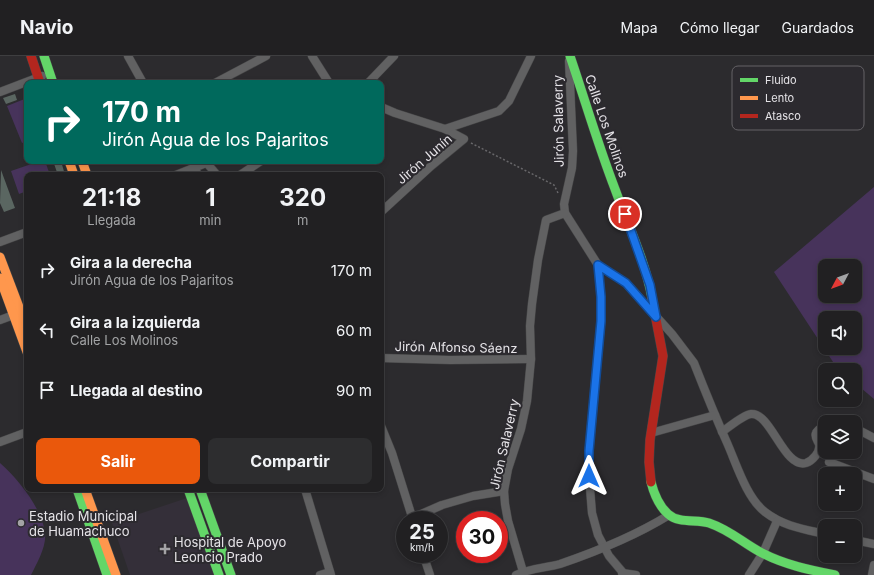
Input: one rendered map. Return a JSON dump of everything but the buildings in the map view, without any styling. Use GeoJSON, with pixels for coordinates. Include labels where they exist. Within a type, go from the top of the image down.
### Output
{"type":"FeatureCollection","features":[{"type":"Feature","properties":{"kind":"main road"},"geometry":{"type":"LineString","coordinates":[[31,56],[39,80]]}},
{"type":"Feature","properties":{"kind":"main road"},"geometry":{"type":"LineString","coordinates":[[44,56],[52,80]]}},
{"type":"Feature","properties":{"kind":"main road","name":"Calle Los Molinos"},"geometry":{"type":"LineString","coordinates":[[570,56],[614,187],[650,285],[664,356],[651,433],[649,463],[655,498],[660,506],[669,515]]}},
{"type":"Feature","properties":{"kind":"main road"},"geometry":{"type":"LineString","coordinates":[[0,257],[21,313],[24,332]]}},
{"type":"Feature","properties":{"kind":"main road"},"geometry":{"type":"LineString","coordinates":[[0,278],[21,313]]}},
{"type":"Feature","properties":{"kind":"main road"},"geometry":{"type":"LineString","coordinates":[[78,492],[107,575]]}},
{"type":"Feature","properties":{"kind":"main road"},"geometry":{"type":"LineString","coordinates":[[86,492],[116,575]]}},
{"type":"Feature","properties":{"kind":"main road"},"geometry":{"type":"LineString","coordinates":[[189,492],[219,575]]}},
{"type":"Feature","properties":{"kind":"main road"},"geometry":{"type":"LineString","coordinates":[[201,492],[230,575]]}},
{"type":"Feature","properties":{"kind":"main road"},"geometry":{"type":"LineString","coordinates":[[669,515],[680,519],[704,522],[731,532],[763,553],[792,565],[835,575]]}},
{"type":"Feature","properties":{"kind":"street"},"geometry":{"type":"LineString","coordinates":[[128,56],[141,80]]}},
{"type":"Feature","properties":{"kind":"street"},"geometry":{"type":"LineString","coordinates":[[221,80],[266,56]]}},
{"type":"Feature","properties":{"kind":"street"},"geometry":{"type":"LineString","coordinates":[[312,56],[327,80]]}},
{"type":"Feature","properties":{"kind":"street"},"geometry":{"type":"LineString","coordinates":[[371,80],[394,56]]}},
{"type":"Feature","properties":{"kind":"street"},"geometry":{"type":"LineString","coordinates":[[445,129],[499,111],[509,100],[531,56]]}},
{"type":"Feature","properties":{"kind":"street","name":"Jirón Salaverry"},"geometry":{"type":"LineString","coordinates":[[521,574],[504,504],[504,491],[508,469],[521,429],[527,401],[531,359],[530,326],[532,304],[538,260],[546,220],[565,213],[564,204],[572,168],[573,151],[570,56]]}},
{"type":"Feature","properties":{"kind":"street"},"geometry":{"type":"LineString","coordinates":[[39,80],[50,74]]}},
{"type":"Feature","properties":{"kind":"street"},"geometry":{"type":"LineString","coordinates":[[0,92],[24,85]]}},
{"type":"Feature","properties":{"kind":"street"},"geometry":{"type":"LineString","coordinates":[[384,108],[445,129],[464,139]]}},
{"type":"Feature","properties":{"kind":"street","name":"Jirón Junín"},"geometry":{"type":"LineString","coordinates":[[384,209],[430,167],[464,139]]}},
{"type":"Feature","properties":{"kind":"street"},"geometry":{"type":"LineString","coordinates":[[196,171],[204,164]]}},
{"type":"Feature","properties":{"kind":"street"},"geometry":{"type":"LineString","coordinates":[[208,164],[214,172]]}},
{"type":"Feature","properties":{"kind":"street"},"geometry":{"type":"LineString","coordinates":[[244,172],[256,164]]}},
{"type":"Feature","properties":{"kind":"street"},"geometry":{"type":"LineString","coordinates":[[565,213],[598,265],[626,283],[672,334],[694,363],[722,432],[756,504],[777,521],[794,527],[818,532]]}},
{"type":"Feature","properties":{"kind":"street"},"geometry":{"type":"LineString","coordinates":[[0,242],[24,233]]}},
{"type":"Feature","properties":{"kind":"street"},"geometry":{"type":"LineString","coordinates":[[598,265],[601,297],[601,321],[589,451],[589,476],[594,524],[603,547],[623,574],[636,575]]}},
{"type":"Feature","properties":{"kind":"street"},"geometry":{"type":"LineString","coordinates":[[0,320],[21,313]]}},
{"type":"Feature","properties":{"kind":"street","name":"Jirón Alfonso Sáenz"},"geometry":{"type":"LineString","coordinates":[[384,358],[450,360],[531,359]]}},
{"type":"Feature","properties":{"kind":"street"},"geometry":{"type":"LineString","coordinates":[[651,433],[715,414]]}},
{"type":"Feature","properties":{"kind":"street"},"geometry":{"type":"LineString","coordinates":[[722,432],[747,416],[755,414],[765,420],[790,456],[801,463],[806,463],[817,455],[818,450]]}},
{"type":"Feature","properties":{"kind":"street"},"geometry":{"type":"LineString","coordinates":[[818,430],[815,436],[818,443]]}},
{"type":"Feature","properties":{"kind":"street"},"geometry":{"type":"LineString","coordinates":[[862,432],[874,438]]}},
{"type":"Feature","properties":{"kind":"street"},"geometry":{"type":"LineString","coordinates":[[0,442],[24,433]]}},
{"type":"Feature","properties":{"kind":"street"},"geometry":{"type":"LineString","coordinates":[[384,433],[392,453],[410,511]]}},
{"type":"Feature","properties":{"kind":"street"},"geometry":{"type":"LineString","coordinates":[[829,462],[874,479]]}},
{"type":"Feature","properties":{"kind":"street"},"geometry":{"type":"LineString","coordinates":[[429,511],[442,505],[473,496],[504,491]]}},
{"type":"Feature","properties":{"kind":"street"},"geometry":{"type":"LineString","coordinates":[[306,492],[330,573],[320,575]]}},
{"type":"Feature","properties":{"kind":"street"},"geometry":{"type":"LineString","coordinates":[[521,574],[557,565],[580,557],[646,529],[669,515]]}},
{"type":"Feature","properties":{"kind":"street"},"geometry":{"type":"LineString","coordinates":[[749,575],[763,553],[777,521]]}},
{"type":"Feature","properties":{"kind":"street"},"geometry":{"type":"LineString","coordinates":[[862,541],[874,544]]}},
{"type":"Feature","properties":{"kind":"street"},"geometry":{"type":"LineString","coordinates":[[426,563],[430,575]]}},
{"type":"Feature","properties":{"kind":"street"},"geometry":{"type":"LineString","coordinates":[[872,575],[874,565]]}},
{"type":"Feature","properties":{"kind":"path","name":"Jirón Salaverry"},"geometry":{"type":"LineString","coordinates":[[464,139],[554,185],[558,194]]}},
{"type":"Feature","properties":{"kind":"shaded area"},"geometry":{"type":"Polygon","coordinates":[[[24,99],[24,142],[22,143],[7,106],[24,99]]]}},
{"type":"Feature","properties":{"kind":"shaded area"},"geometry":{"type":"Polygon","coordinates":[[[31,164],[46,164],[49,172],[24,172],[24,192],[19,194],[11,171],[31,164]]]}},
{"type":"Feature","properties":{"kind":"shaded area"},"geometry":{"type":"Polygon","coordinates":[[[874,187],[874,399],[862,389],[862,363],[834,363],[828,355],[862,355],[862,311],[818,311],[818,339],[774,272],[874,187]]]}},
{"type":"Feature","properties":{"kind":"shaded area","name":"Estadio Municipal de Huamachuco"},"geometry":{"type":"Polygon","coordinates":[[[0,463],[21,485],[24,489],[24,492],[26,492],[34,503],[43,523],[45,537],[41,554],[31,575],[0,575],[0,463]]]}},
{"type":"Feature","properties":{"kind":"shaded area","name":"Hospital de Apoyo Leoncio Prado"},"geometry":{"type":"Polygon","coordinates":[[[187,498],[218,575],[130,575],[112,523],[187,498]]]}},
{"type":"Feature","properties":{"kind":"traffic: fast"},"geometry":{"type":"LineString","coordinates":[[44,56],[52,80]]}},
{"type":"Feature","properties":{"kind":"traffic: fast"},"geometry":{"type":"LineString","coordinates":[[570,56],[603,156],[641,256],[652,298]]}},
{"type":"Feature","properties":{"kind":"traffic: fast"},"geometry":{"type":"LineString","coordinates":[[651,482],[659,503],[672,517],[682,520],[709,523],[723,529],[755,549],[780,561],[798,567],[835,575]]}},
{"type":"Feature","properties":{"kind":"traffic: fast"},"geometry":{"type":"LineString","coordinates":[[78,492],[107,575]]}},
{"type":"Feature","properties":{"kind":"traffic: fast"},"geometry":{"type":"LineString","coordinates":[[189,492],[219,575]]}},
{"type":"Feature","properties":{"kind":"traffic: fast"},"geometry":{"type":"LineString","coordinates":[[201,492],[231,575]]}},
{"type":"Feature","properties":{"kind":"traffic: slow"},"geometry":{"type":"LineString","coordinates":[[70,164],[73,172]]}},
{"type":"Feature","properties":{"kind":"traffic: slow"},"geometry":{"type":"LineString","coordinates":[[83,164],[86,172]]}},
{"type":"Feature","properties":{"kind":"traffic: slow"},"geometry":{"type":"LineString","coordinates":[[0,257],[24,320]]}},
{"type":"Feature","properties":{"kind":"traffic: slow"},"geometry":{"type":"LineString","coordinates":[[0,278],[24,344]]}},
{"type":"Feature","properties":{"kind":"traffic: slow"},"geometry":{"type":"LineString","coordinates":[[86,492],[116,575]]}},
{"type":"Feature","properties":{"kind":"traffic: jam"},"geometry":{"type":"LineString","coordinates":[[31,56],[39,80]]}},
{"type":"Feature","properties":{"kind":"traffic: jam"},"geometry":{"type":"LineString","coordinates":[[651,482],[649,462],[650,440],[663,356],[652,298]]}},
{"type":"Feature","properties":{"kind":"place","name":"Estadio Municipal de Huamachuco"},"geometry":{"type":"Point","coordinates":[21,523]}},
{"type":"Feature","properties":{"kind":"place","name":"Hospital de Apoyo Leoncio Prado"},"geometry":{"type":"Point","coordinates":[165,549]}},
{"type":"Feature","properties":{"kind":"route"},"geometry":{"type":"LineString","coordinates":[[589,476],[589,451],[601,321],[601,297],[598,265],[626,283],[656,317],[650,285],[625,214]]}}]}
